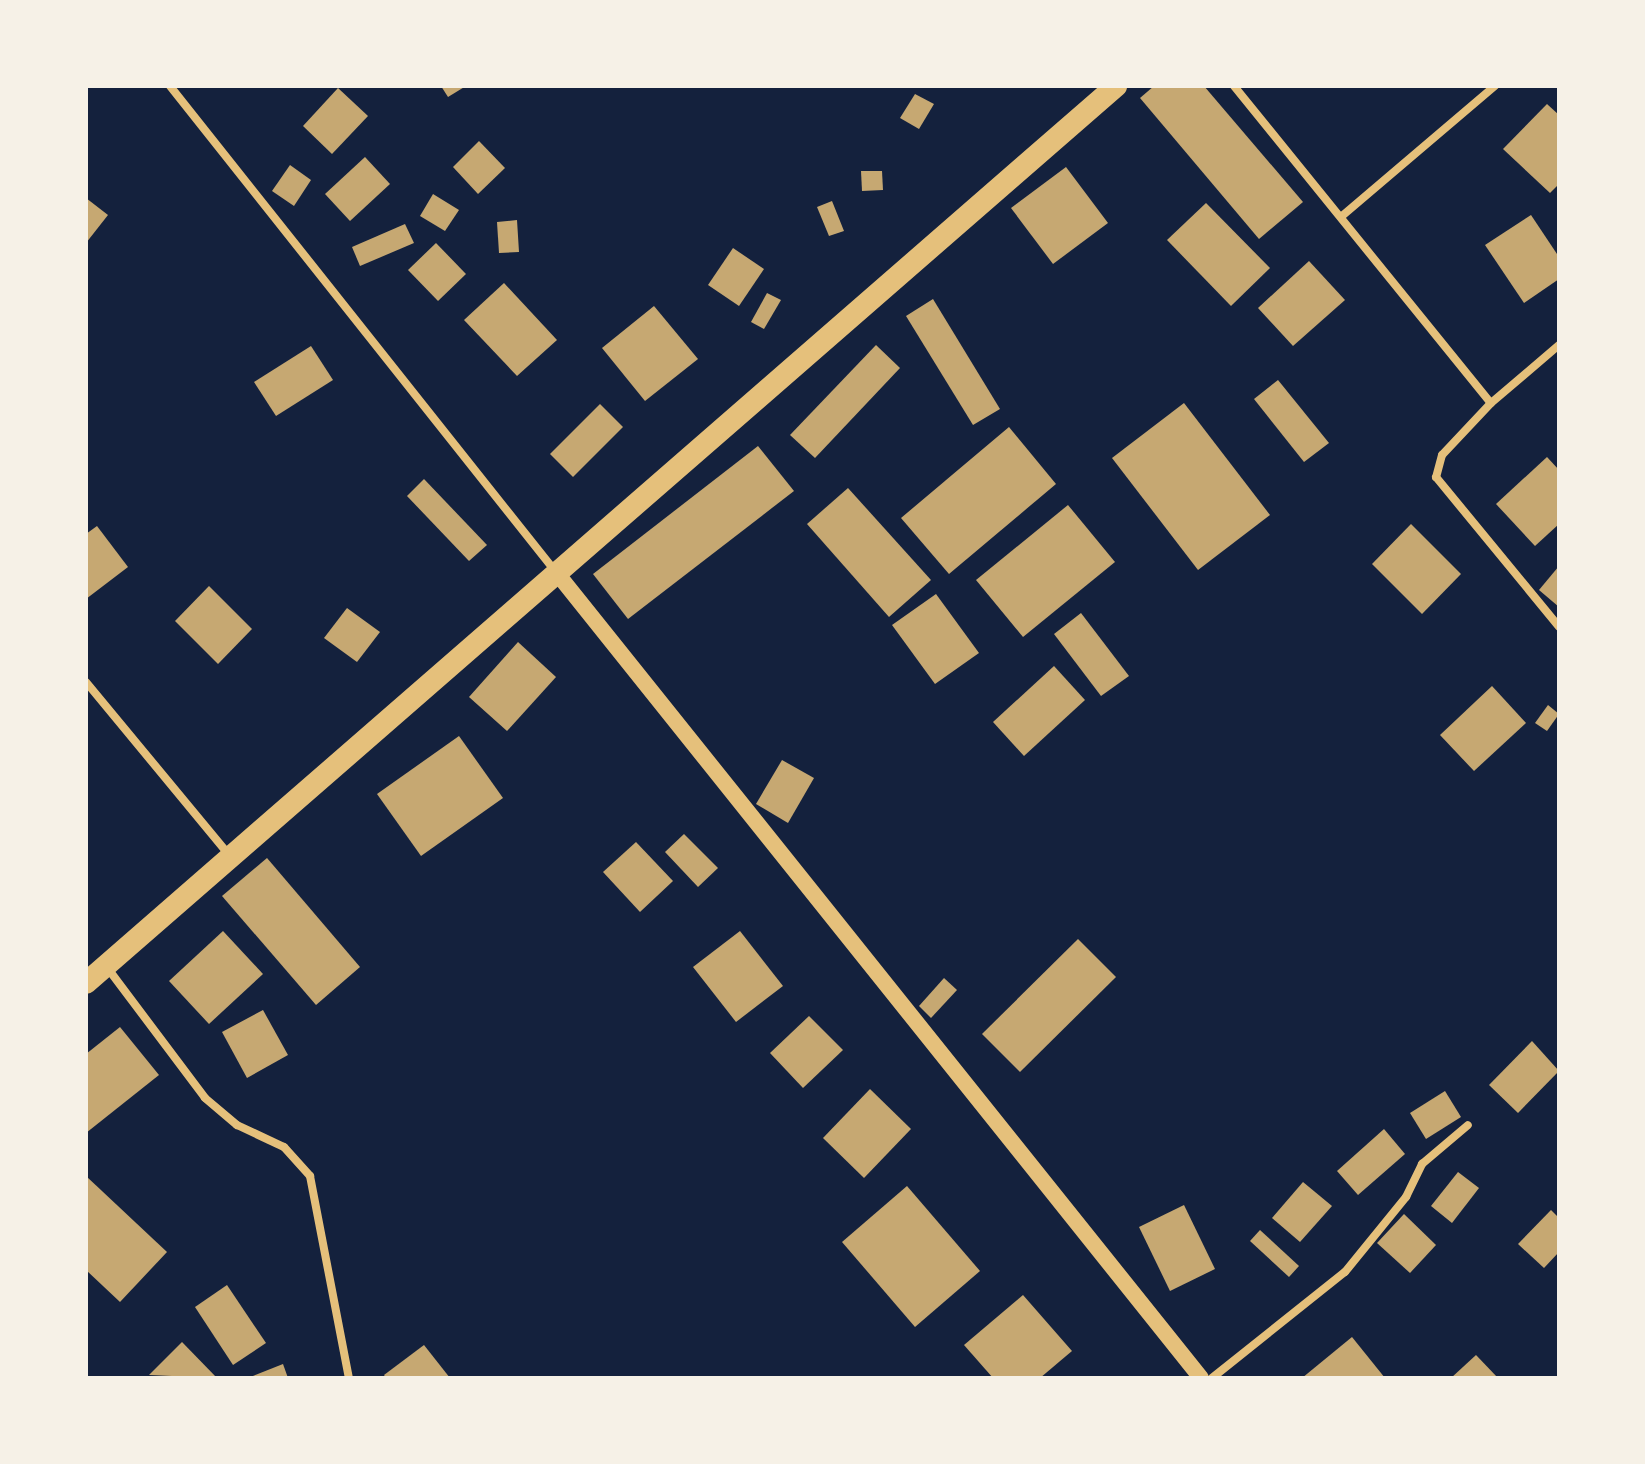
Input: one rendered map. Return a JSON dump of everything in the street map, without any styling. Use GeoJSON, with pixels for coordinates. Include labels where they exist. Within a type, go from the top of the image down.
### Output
{"type":"FeatureCollection","features":[{"type":"Feature","properties":{"kind":"highway"},"geometry":{"type":"LineString","coordinates":[[86,983],[1116,86]]}},
{"type":"Feature","properties":{"kind":"main road"},"geometry":{"type":"LineString","coordinates":[[556,572],[1201,1378]]}},
{"type":"Feature","properties":{"kind":"street"},"geometry":{"type":"LineString","coordinates":[[170,86],[556,572]]}},
{"type":"Feature","properties":{"kind":"street"},"geometry":{"type":"LineString","coordinates":[[1234,86],[1491,403]]}},
{"type":"Feature","properties":{"kind":"street"},"geometry":{"type":"LineString","coordinates":[[1342,216],[1495,86]]}},
{"type":"Feature","properties":{"kind":"street"},"geometry":{"type":"LineString","coordinates":[[1559,345],[1491,403],[1442,455],[1436,477],[1559,627]]}},
{"type":"Feature","properties":{"kind":"street"},"geometry":{"type":"LineString","coordinates":[[86,682],[229,856]]}},
{"type":"Feature","properties":{"kind":"street"},"geometry":{"type":"LineString","coordinates":[[106,965],[205,1098],[237,1125],[284,1147],[310,1176],[349,1378]]}},
{"type":"Feature","properties":{"kind":"street"},"geometry":{"type":"LineString","coordinates":[[1212,1378],[1345,1272],[1406,1197],[1422,1164],[1468,1125]]}},
{"type":"Feature","properties":{"kind":"building"},"geometry":{"type":"Polygon","coordinates":[[[441,86],[466,86],[448,97],[441,86]]]}},
{"type":"Feature","properties":{"kind":"building"},"geometry":{"type":"Polygon","coordinates":[[[1154,86],[1204,86],[1303,202],[1259,239],[1140,98],[1154,86]]]}},
{"type":"Feature","properties":{"kind":"building"},"geometry":{"type":"Polygon","coordinates":[[[338,88],[368,116],[332,154],[303,126],[338,88]]]}},
{"type":"Feature","properties":{"kind":"building"},"geometry":{"type":"Polygon","coordinates":[[[915,94],[934,104],[919,129],[900,118],[915,94]]]}},
{"type":"Feature","properties":{"kind":"building"},"geometry":{"type":"Polygon","coordinates":[[[1547,104],[1559,115],[1559,184],[1550,193],[1503,149],[1547,104]]]}},
{"type":"Feature","properties":{"kind":"building"},"geometry":{"type":"Polygon","coordinates":[[[479,141],[505,168],[478,194],[453,167],[479,141]]]}},
{"type":"Feature","properties":{"kind":"building"},"geometry":{"type":"Polygon","coordinates":[[[365,157],[390,184],[350,221],[325,194],[365,157]]]}},
{"type":"Feature","properties":{"kind":"building"},"geometry":{"type":"Polygon","coordinates":[[[290,165],[311,180],[294,206],[272,191],[290,165]]]}},
{"type":"Feature","properties":{"kind":"building"},"geometry":{"type":"Polygon","coordinates":[[[1066,167],[1108,223],[1053,264],[1011,208],[1066,167]]]}},
{"type":"Feature","properties":{"kind":"building"},"geometry":{"type":"Polygon","coordinates":[[[861,171],[882,171],[883,190],[862,191],[861,171]]]}},
{"type":"Feature","properties":{"kind":"building"},"geometry":{"type":"Polygon","coordinates":[[[433,194],[459,210],[445,231],[420,216],[433,194]]]}},
{"type":"Feature","properties":{"kind":"building"},"geometry":{"type":"Polygon","coordinates":[[[86,198],[108,215],[86,243],[86,198]]]}},
{"type":"Feature","properties":{"kind":"building"},"geometry":{"type":"Polygon","coordinates":[[[832,201],[844,231],[829,236],[817,207],[832,201]]]}},
{"type":"Feature","properties":{"kind":"building"},"geometry":{"type":"Polygon","coordinates":[[[1206,203],[1270,268],[1231,306],[1167,240],[1206,203]]]}},
{"type":"Feature","properties":{"kind":"building"},"geometry":{"type":"Polygon","coordinates":[[[1531,215],[1559,257],[1559,279],[1524,303],[1485,245],[1531,215]]]}},
{"type":"Feature","properties":{"kind":"building"},"geometry":{"type":"Polygon","coordinates":[[[517,220],[519,252],[499,253],[497,222],[517,220]]]}},
{"type":"Feature","properties":{"kind":"building"},"geometry":{"type":"Polygon","coordinates":[[[405,224],[414,243],[360,266],[352,247],[405,224]]]}},
{"type":"Feature","properties":{"kind":"building"},"geometry":{"type":"Polygon","coordinates":[[[436,243],[466,274],[438,301],[408,270],[436,243]]]}},
{"type":"Feature","properties":{"kind":"building"},"geometry":{"type":"Polygon","coordinates":[[[733,248],[764,269],[739,306],[708,285],[733,248]]]}},
{"type":"Feature","properties":{"kind":"building"},"geometry":{"type":"Polygon","coordinates":[[[1309,261],[1345,300],[1293,346],[1258,308],[1309,261]]]}},
{"type":"Feature","properties":{"kind":"building"},"geometry":{"type":"Polygon","coordinates":[[[504,283],[557,340],[517,376],[464,320],[504,283]]]}},
{"type":"Feature","properties":{"kind":"building"},"geometry":{"type":"Polygon","coordinates":[[[767,293],[781,300],[764,329],[751,322],[767,293]]]}},
{"type":"Feature","properties":{"kind":"building"},"geometry":{"type":"Polygon","coordinates":[[[933,299],[1000,409],[973,425],[906,316],[933,299]]]}},
{"type":"Feature","properties":{"kind":"building"},"geometry":{"type":"Polygon","coordinates":[[[654,306],[698,359],[645,401],[602,348],[654,306]]]}},
{"type":"Feature","properties":{"kind":"building"},"geometry":{"type":"Polygon","coordinates":[[[876,345],[900,368],[815,458],[790,435],[876,345]]]}},
{"type":"Feature","properties":{"kind":"building"},"geometry":{"type":"Polygon","coordinates":[[[311,346],[333,380],[276,416],[254,382],[311,346]]]}},
{"type":"Feature","properties":{"kind":"building"},"geometry":{"type":"Polygon","coordinates":[[[1278,380],[1329,443],[1304,462],[1254,399],[1278,380]]]}},
{"type":"Feature","properties":{"kind":"building"},"geometry":{"type":"Polygon","coordinates":[[[1184,403],[1270,515],[1198,570],[1112,458],[1184,403]]]}},
{"type":"Feature","properties":{"kind":"building"},"geometry":{"type":"Polygon","coordinates":[[[600,404],[623,427],[573,477],[550,454],[600,404]]]}},
{"type":"Feature","properties":{"kind":"building"},"geometry":{"type":"Polygon","coordinates":[[[1009,427],[1056,484],[949,574],[901,518],[1009,427]]]}},
{"type":"Feature","properties":{"kind":"building"},"geometry":{"type":"Polygon","coordinates":[[[758,446],[794,491],[628,619],[593,574],[758,446]]]}},
{"type":"Feature","properties":{"kind":"building"},"geometry":{"type":"Polygon","coordinates":[[[1547,457],[1559,470],[1559,524],[1535,546],[1496,504],[1547,457]]]}},
{"type":"Feature","properties":{"kind":"building"},"geometry":{"type":"Polygon","coordinates":[[[424,479],[487,545],[469,561],[407,496],[424,479]]]}},
{"type":"Feature","properties":{"kind":"building"},"geometry":{"type":"Polygon","coordinates":[[[848,488],[931,580],[889,617],[807,524],[848,488]]]}},
{"type":"Feature","properties":{"kind":"building"},"geometry":{"type":"Polygon","coordinates":[[[1068,505],[1115,562],[1023,637],[976,580],[1068,505]]]}},
{"type":"Feature","properties":{"kind":"building"},"geometry":{"type":"Polygon","coordinates":[[[1411,524],[1461,574],[1422,614],[1372,564],[1411,524]]]}},
{"type":"Feature","properties":{"kind":"building"},"geometry":{"type":"Polygon","coordinates":[[[97,526],[128,567],[86,599],[86,534],[97,526]]]}},
{"type":"Feature","properties":{"kind":"building"},"geometry":{"type":"Polygon","coordinates":[[[1559,566],[1559,607],[1539,590],[1559,566]]]}},
{"type":"Feature","properties":{"kind":"building"},"geometry":{"type":"Polygon","coordinates":[[[209,586],[252,629],[218,664],[175,621],[209,586]]]}},
{"type":"Feature","properties":{"kind":"building"},"geometry":{"type":"Polygon","coordinates":[[[936,594],[979,653],[935,684],[892,625],[936,594]]]}},
{"type":"Feature","properties":{"kind":"building"},"geometry":{"type":"Polygon","coordinates":[[[347,608],[380,632],[357,662],[324,638],[347,608]]]}},
{"type":"Feature","properties":{"kind":"building"},"geometry":{"type":"Polygon","coordinates":[[[1081,613],[1129,676],[1101,696],[1054,634],[1081,613]]]}},
{"type":"Feature","properties":{"kind":"building"},"geometry":{"type":"Polygon","coordinates":[[[518,642],[556,677],[507,731],[469,697],[518,642]]]}},
{"type":"Feature","properties":{"kind":"building"},"geometry":{"type":"Polygon","coordinates":[[[1054,666],[1085,700],[1024,756],[993,722],[1054,666]]]}},
{"type":"Feature","properties":{"kind":"building"},"geometry":{"type":"Polygon","coordinates":[[[1492,686],[1526,723],[1474,771],[1440,735],[1492,686]]]}},
{"type":"Feature","properties":{"kind":"building"},"geometry":{"type":"Polygon","coordinates":[[[1548,705],[1559,714],[1547,731],[1535,723],[1548,705]]]}},
{"type":"Feature","properties":{"kind":"building"},"geometry":{"type":"Polygon","coordinates":[[[459,736],[503,798],[421,856],[377,794],[459,736]]]}},
{"type":"Feature","properties":{"kind":"building"},"geometry":{"type":"Polygon","coordinates":[[[782,760],[814,778],[788,823],[756,804],[782,760]]]}},
{"type":"Feature","properties":{"kind":"building"},"geometry":{"type":"Polygon","coordinates":[[[684,834],[718,868],[698,887],[665,852],[684,834]]]}},
{"type":"Feature","properties":{"kind":"building"},"geometry":{"type":"Polygon","coordinates":[[[636,842],[673,881],[640,912],[603,872],[636,842]]]}},
{"type":"Feature","properties":{"kind":"building"},"geometry":{"type":"Polygon","coordinates":[[[267,858],[360,967],[316,1005],[222,896],[267,858]]]}},
{"type":"Feature","properties":{"kind":"building"},"geometry":{"type":"Polygon","coordinates":[[[223,931],[263,974],[209,1024],[169,981],[223,931]]]}},
{"type":"Feature","properties":{"kind":"building"},"geometry":{"type":"Polygon","coordinates":[[[740,931],[783,986],[736,1022],[693,967],[740,931]]]}},
{"type":"Feature","properties":{"kind":"building"},"geometry":{"type":"Polygon","coordinates":[[[1078,939],[1116,977],[1020,1072],[982,1034],[1078,939]]]}},
{"type":"Feature","properties":{"kind":"building"},"geometry":{"type":"Polygon","coordinates":[[[944,978],[957,990],[931,1018],[919,1006],[944,978]]]}},
{"type":"Feature","properties":{"kind":"building"},"geometry":{"type":"Polygon","coordinates":[[[263,1010],[288,1055],[247,1078],[222,1032],[263,1010]]]}},
{"type":"Feature","properties":{"kind":"building"},"geometry":{"type":"Polygon","coordinates":[[[809,1016],[843,1050],[803,1088],[770,1053],[809,1016]]]}},
{"type":"Feature","properties":{"kind":"building"},"geometry":{"type":"Polygon","coordinates":[[[120,1027],[159,1075],[86,1133],[86,1054],[120,1027]]]}},
{"type":"Feature","properties":{"kind":"building"},"geometry":{"type":"Polygon","coordinates":[[[1532,1041],[1559,1071],[1518,1113],[1489,1085],[1532,1041]]]}},
{"type":"Feature","properties":{"kind":"building"},"geometry":{"type":"Polygon","coordinates":[[[870,1089],[911,1129],[864,1178],[823,1138],[870,1089]]]}},
{"type":"Feature","properties":{"kind":"building"},"geometry":{"type":"Polygon","coordinates":[[[1445,1091],[1461,1117],[1426,1139],[1410,1113],[1445,1091]]]}},
{"type":"Feature","properties":{"kind":"building"},"geometry":{"type":"Polygon","coordinates":[[[1384,1129],[1405,1154],[1358,1195],[1337,1171],[1384,1129]]]}},
{"type":"Feature","properties":{"kind":"building"},"geometry":{"type":"Polygon","coordinates":[[[1458,1172],[1479,1188],[1452,1223],[1431,1206],[1458,1172]]]}},
{"type":"Feature","properties":{"kind":"building"},"geometry":{"type":"Polygon","coordinates":[[[86,1176],[167,1252],[120,1302],[86,1270],[86,1176]]]}},
{"type":"Feature","properties":{"kind":"building"},"geometry":{"type":"Polygon","coordinates":[[[1303,1182],[1332,1206],[1300,1242],[1272,1218],[1303,1182]]]}},
{"type":"Feature","properties":{"kind":"building"},"geometry":{"type":"Polygon","coordinates":[[[907,1186],[980,1271],[915,1327],[842,1242],[907,1186]]]}},
{"type":"Feature","properties":{"kind":"building"},"geometry":{"type":"Polygon","coordinates":[[[1184,1205],[1215,1269],[1170,1291],[1139,1227],[1184,1205]]]}},
{"type":"Feature","properties":{"kind":"building"},"geometry":{"type":"Polygon","coordinates":[[[1551,1210],[1559,1218],[1559,1252],[1544,1268],[1518,1244],[1551,1210]]]}},
{"type":"Feature","properties":{"kind":"building"},"geometry":{"type":"Polygon","coordinates":[[[1404,1214],[1436,1245],[1410,1273],[1377,1243],[1404,1214]]]}},
{"type":"Feature","properties":{"kind":"building"},"geometry":{"type":"Polygon","coordinates":[[[1260,1230],[1299,1266],[1289,1277],[1250,1241],[1260,1230]]]}},
{"type":"Feature","properties":{"kind":"building"},"geometry":{"type":"Polygon","coordinates":[[[227,1285],[266,1343],[233,1365],[195,1307],[227,1285]]]}},
{"type":"Feature","properties":{"kind":"building"},"geometry":{"type":"Polygon","coordinates":[[[1023,1295],[1072,1351],[1040,1378],[993,1378],[964,1345],[1023,1295]]]}},
{"type":"Feature","properties":{"kind":"building"},"geometry":{"type":"Polygon","coordinates":[[[1352,1337],[1385,1378],[1302,1378],[1352,1337]]]}},
{"type":"Feature","properties":{"kind":"building"},"geometry":{"type":"Polygon","coordinates":[[[182,1342],[217,1378],[149,1375],[182,1342]]]}},
{"type":"Feature","properties":{"kind":"building"},"geometry":{"type":"Polygon","coordinates":[[[424,1345],[450,1378],[386,1378],[384,1375],[424,1345]]]}},
{"type":"Feature","properties":{"kind":"building"},"geometry":{"type":"Polygon","coordinates":[[[1476,1355],[1498,1378],[1451,1378],[1476,1355]]]}},
{"type":"Feature","properties":{"kind":"building"},"geometry":{"type":"Polygon","coordinates":[[[283,1364],[288,1378],[248,1378],[283,1364]]]}}]}
